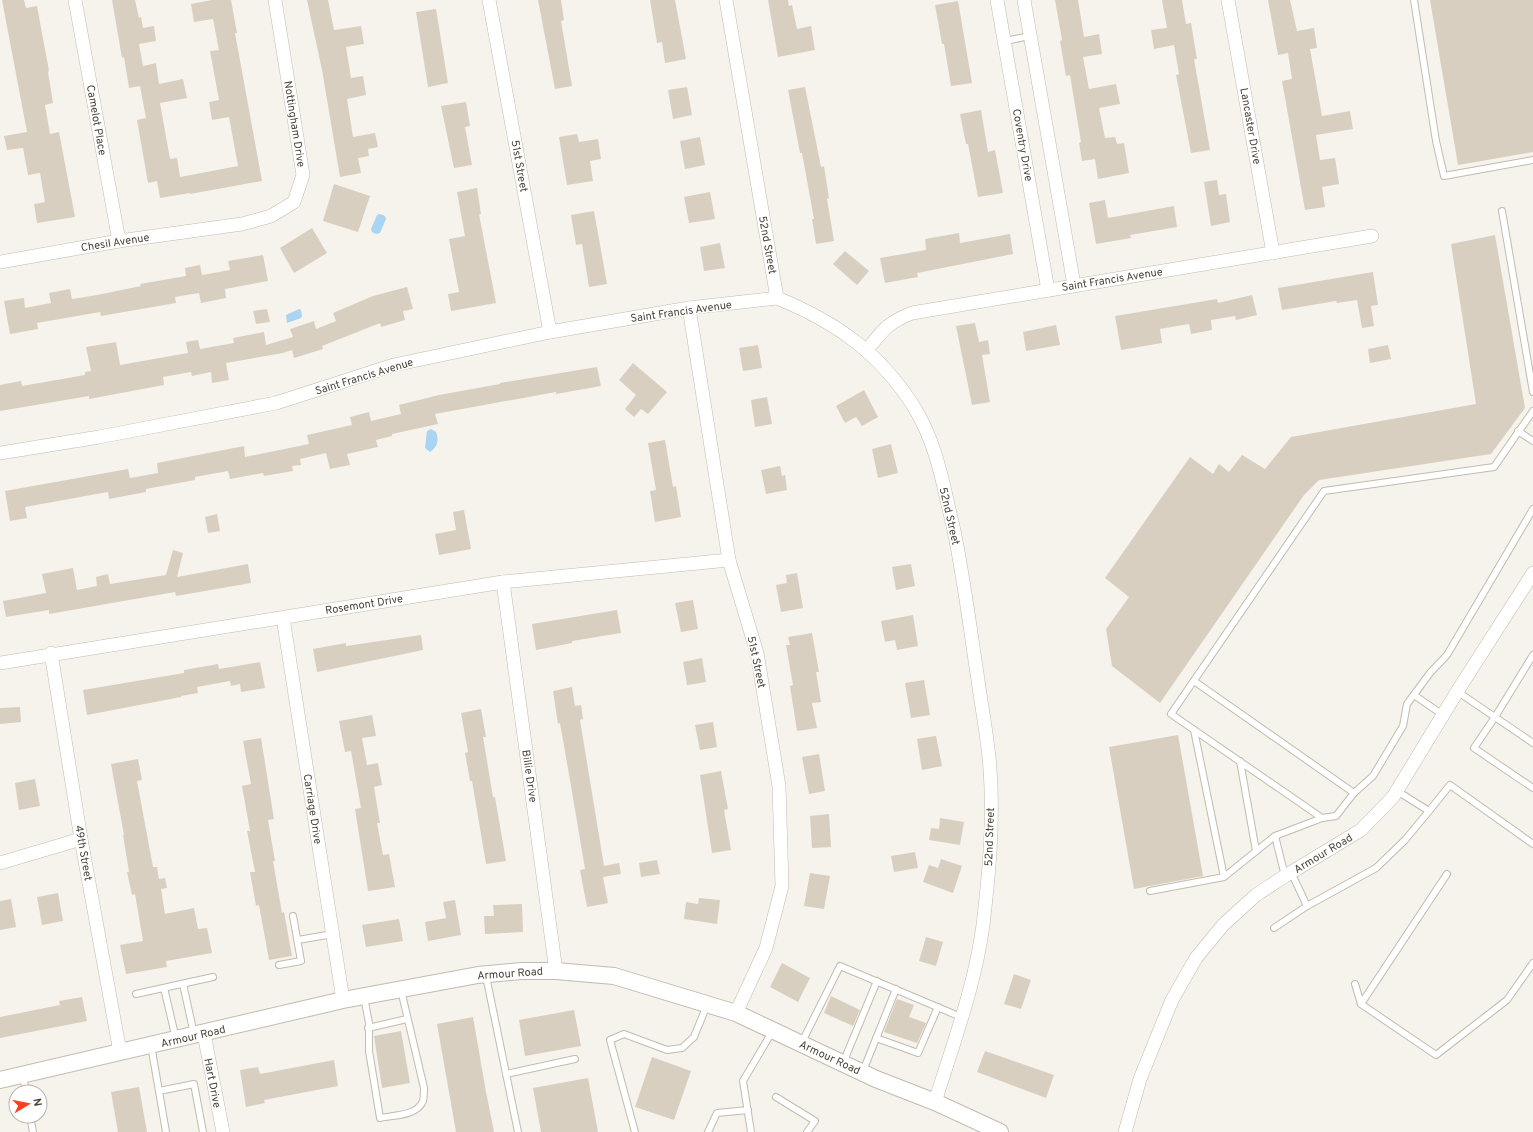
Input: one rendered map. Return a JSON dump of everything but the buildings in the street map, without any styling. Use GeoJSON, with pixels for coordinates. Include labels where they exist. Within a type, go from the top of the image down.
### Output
{"type":"FeatureCollection","features":[{"type":"Feature","properties":{"kind":"street","name":"Camelot Place"},"geometry":{"type":"LineString","coordinates":[[75,0],[119,241]]}},
{"type":"Feature","properties":{"kind":"street","name":"Nottingham Drive"},"geometry":{"type":"LineString","coordinates":[[231,225],[242,224],[271,216],[294,202],[303,175],[275,0]]}},
{"type":"Feature","properties":{"kind":"street","name":"51st Street"},"geometry":{"type":"LineString","coordinates":[[490,0],[550,332]]}},
{"type":"Feature","properties":{"kind":"street","name":"52nd Street"},"geometry":{"type":"LineString","coordinates":[[726,0],[777,298],[821,318],[847,335],[867,350],[905,393],[925,426],[933,444],[962,566],[990,769],[991,838],[982,927],[972,982],[936,1102]]}},
{"type":"Feature","properties":{"kind":"street","name":"Coventry Drive"},"geometry":{"type":"LineString","coordinates":[[997,0],[1048,290]]}},
{"type":"Feature","properties":{"kind":"street"},"geometry":{"type":"LineString","coordinates":[[1024,0],[1074,286]]}},
{"type":"Feature","properties":{"kind":"street","name":"Lancaster Drive"},"geometry":{"type":"LineString","coordinates":[[1228,0],[1273,253]]}},
{"type":"Feature","properties":{"kind":"street","name":"Chesil Avenue"},"geometry":{"type":"LineString","coordinates":[[0,262],[119,241],[231,225]]}},
{"type":"Feature","properties":{"kind":"street","name":"Saint Francis Avenue"},"geometry":{"type":"LineString","coordinates":[[867,350],[885,328],[896,319],[912,313],[1372,236]]}},
{"type":"Feature","properties":{"kind":"street","name":"Saint Francis Avenue"},"geometry":{"type":"LineString","coordinates":[[0,453],[98,437],[276,403],[394,365],[550,332],[689,308],[777,298]]}},
{"type":"Feature","properties":{"kind":"street","name":"51st Street"},"geometry":{"type":"LineString","coordinates":[[689,308],[729,560],[757,653],[779,786],[782,886],[766,948],[736,1013]]}},
{"type":"Feature","properties":{"kind":"street","name":"Rosemont Drive"},"geometry":{"type":"LineString","coordinates":[[0,662],[503,582],[729,560]]}},
{"type":"Feature","properties":{"kind":"street","name":"Armour Road"},"geometry":{"type":"LineString","coordinates":[[1125,1132],[1140,1080],[1172,1000],[1196,958],[1223,925],[1256,895],[1361,830],[1393,797],[1533,573]]}},
{"type":"Feature","properties":{"kind":"street","name":"Billie Drive"},"geometry":{"type":"LineString","coordinates":[[503,582],[556,971]]}},
{"type":"Feature","properties":{"kind":"street","name":"Carriage Drive"},"geometry":{"type":"LineString","coordinates":[[283,618],[343,1000]]}},
{"type":"Feature","properties":{"kind":"street","name":"49th Street"},"geometry":{"type":"LineString","coordinates":[[51,653],[81,840],[120,1052]]}},
{"type":"Feature","properties":{"kind":"street"},"geometry":{"type":"LineString","coordinates":[[0,863],[81,840]]}},
{"type":"Feature","properties":{"kind":"street","name":"Armour Road"},"geometry":{"type":"LineString","coordinates":[[0,1080],[199,1035],[343,1000],[486,974],[521,971],[556,971],[614,976],[736,1013],[843,1064],[936,1102],[1000,1132]]}},
{"type":"Feature","properties":{"kind":"street","name":"Hart Drive"},"geometry":{"type":"LineString","coordinates":[[199,1035],[223,1132]]}},
{"type":"Feature","properties":{"kind":"lane"},"geometry":{"type":"LineString","coordinates":[[1414,0],[1436,141],[1444,176],[1533,160]]}},
{"type":"Feature","properties":{"kind":"lane"},"geometry":{"type":"LineString","coordinates":[[1005,41],[1030,36]]}},
{"type":"Feature","properties":{"kind":"lane"},"geometry":{"type":"LineString","coordinates":[[1502,211],[1533,391]]}},
{"type":"Feature","properties":{"kind":"lane"},"geometry":{"type":"LineString","coordinates":[[1322,818],[1171,714],[1324,491],[1494,468],[1518,430],[1533,411]]}},
{"type":"Feature","properties":{"kind":"lane"},"geometry":{"type":"LineString","coordinates":[[1518,430],[1533,441]]}},
{"type":"Feature","properties":{"kind":"lane"},"geometry":{"type":"LineString","coordinates":[[1150,892],[1224,877],[1275,836],[1322,818],[1336,816],[1354,793],[1374,776],[1403,726],[1407,704],[1430,673],[1447,655],[1533,509]]}},
{"type":"Feature","properties":{"kind":"lane"},"geometry":{"type":"LineString","coordinates":[[1533,656],[1474,748],[1533,788]]}},
{"type":"Feature","properties":{"kind":"lane"},"geometry":{"type":"LineString","coordinates":[[1194,681],[1354,793]]}},
{"type":"Feature","properties":{"kind":"lane"},"geometry":{"type":"LineString","coordinates":[[1458,692],[1533,742]]}},
{"type":"Feature","properties":{"kind":"lane"},"geometry":{"type":"LineString","coordinates":[[1414,695],[1443,715]]}},
{"type":"Feature","properties":{"kind":"lane"},"geometry":{"type":"LineString","coordinates":[[1194,730],[1224,877]]}},
{"type":"Feature","properties":{"kind":"lane"},"geometry":{"type":"LineString","coordinates":[[1240,761],[1256,851]]}},
{"type":"Feature","properties":{"kind":"lane"},"geometry":{"type":"LineString","coordinates":[[1274,928],[1307,906],[1376,868],[1405,840],[1450,785],[1533,844]]}},
{"type":"Feature","properties":{"kind":"lane"},"geometry":{"type":"LineString","coordinates":[[1397,791],[1429,811]]}},
{"type":"Feature","properties":{"kind":"lane"},"geometry":{"type":"LineString","coordinates":[[1275,836],[1288,874],[1307,906]]}},
{"type":"Feature","properties":{"kind":"lane"},"geometry":{"type":"LineString","coordinates":[[1361,1004],[1447,874]]}},
{"type":"Feature","properties":{"kind":"lane"},"geometry":{"type":"LineString","coordinates":[[279,966],[301,961],[293,916]]}},
{"type":"Feature","properties":{"kind":"lane"},"geometry":{"type":"LineString","coordinates":[[298,940],[333,934]]}},
{"type":"Feature","properties":{"kind":"lane"},"geometry":{"type":"LineString","coordinates":[[1355,984],[1361,1004],[1436,1055],[1507,1000],[1533,963]]}},
{"type":"Feature","properties":{"kind":"lane"},"geometry":{"type":"LineString","coordinates":[[801,1044],[840,966],[961,1017]]}},
{"type":"Feature","properties":{"kind":"lane"},"geometry":{"type":"LineString","coordinates":[[486,974],[518,1132]]}},
{"type":"Feature","properties":{"kind":"lane"},"geometry":{"type":"LineString","coordinates":[[136,994],[213,977]]}},
{"type":"Feature","properties":{"kind":"lane"},"geometry":{"type":"LineString","coordinates":[[843,1064],[877,981]]}},
{"type":"Feature","properties":{"kind":"lane"},"geometry":{"type":"LineString","coordinates":[[183,984],[199,1035]]}},
{"type":"Feature","properties":{"kind":"lane"},"geometry":{"type":"LineString","coordinates":[[164,988],[176,1040]]}},
{"type":"Feature","properties":{"kind":"lane"},"geometry":{"type":"LineString","coordinates":[[862,1072],[896,989]]}},
{"type":"Feature","properties":{"kind":"lane"},"geometry":{"type":"LineString","coordinates":[[364,997],[369,1023],[369,1051],[380,1118],[403,1114],[417,1110],[424,1100],[424,1088],[401,990]]}},
{"type":"Feature","properties":{"kind":"lane"},"geometry":{"type":"LineString","coordinates":[[635,1132],[610,1040],[624,1034],[667,1050],[682,1048],[694,1037],[708,1004]]}},
{"type":"Feature","properties":{"kind":"lane"},"geometry":{"type":"LineString","coordinates":[[876,1038],[918,1053],[938,1007]]}},
{"type":"Feature","properties":{"kind":"lane"},"geometry":{"type":"LineString","coordinates":[[368,1028],[407,1019]]}},
{"type":"Feature","properties":{"kind":"lane"},"geometry":{"type":"LineString","coordinates":[[751,1132],[743,1081],[772,1030]]}},
{"type":"Feature","properties":{"kind":"lane"},"geometry":{"type":"LineString","coordinates":[[151,1045],[166,1132]]}},
{"type":"Feature","properties":{"kind":"lane"},"geometry":{"type":"LineString","coordinates":[[506,1074],[575,1059]]}},
{"type":"Feature","properties":{"kind":"lane"},"geometry":{"type":"LineString","coordinates":[[23,1075],[25,1084]]}},
{"type":"Feature","properties":{"kind":"lane"},"geometry":{"type":"LineString","coordinates":[[159,1091],[194,1084],[203,1132]]}},
{"type":"Feature","properties":{"kind":"lane"},"geometry":{"type":"LineString","coordinates":[[776,1097],[815,1121],[806,1132]]}},
{"type":"Feature","properties":{"kind":"lane"},"geometry":{"type":"LineString","coordinates":[[708,1132],[717,1113],[748,1110]]}},
{"type":"Feature","properties":{"kind":"water"},"geometry":{"type":"Polygon","coordinates":[[[380,214],[385,216],[386,219],[380,233],[376,234],[372,232],[371,229],[377,215],[380,214]]]}},
{"type":"Feature","properties":{"kind":"water"},"geometry":{"type":"Polygon","coordinates":[[[299,309],[301,310],[301,318],[287,323],[286,315],[299,309]]]}},
{"type":"Feature","properties":{"kind":"water"},"geometry":{"type":"Polygon","coordinates":[[[431,429],[436,432],[438,440],[435,448],[430,452],[425,448],[427,431],[431,429]]]}}]}
